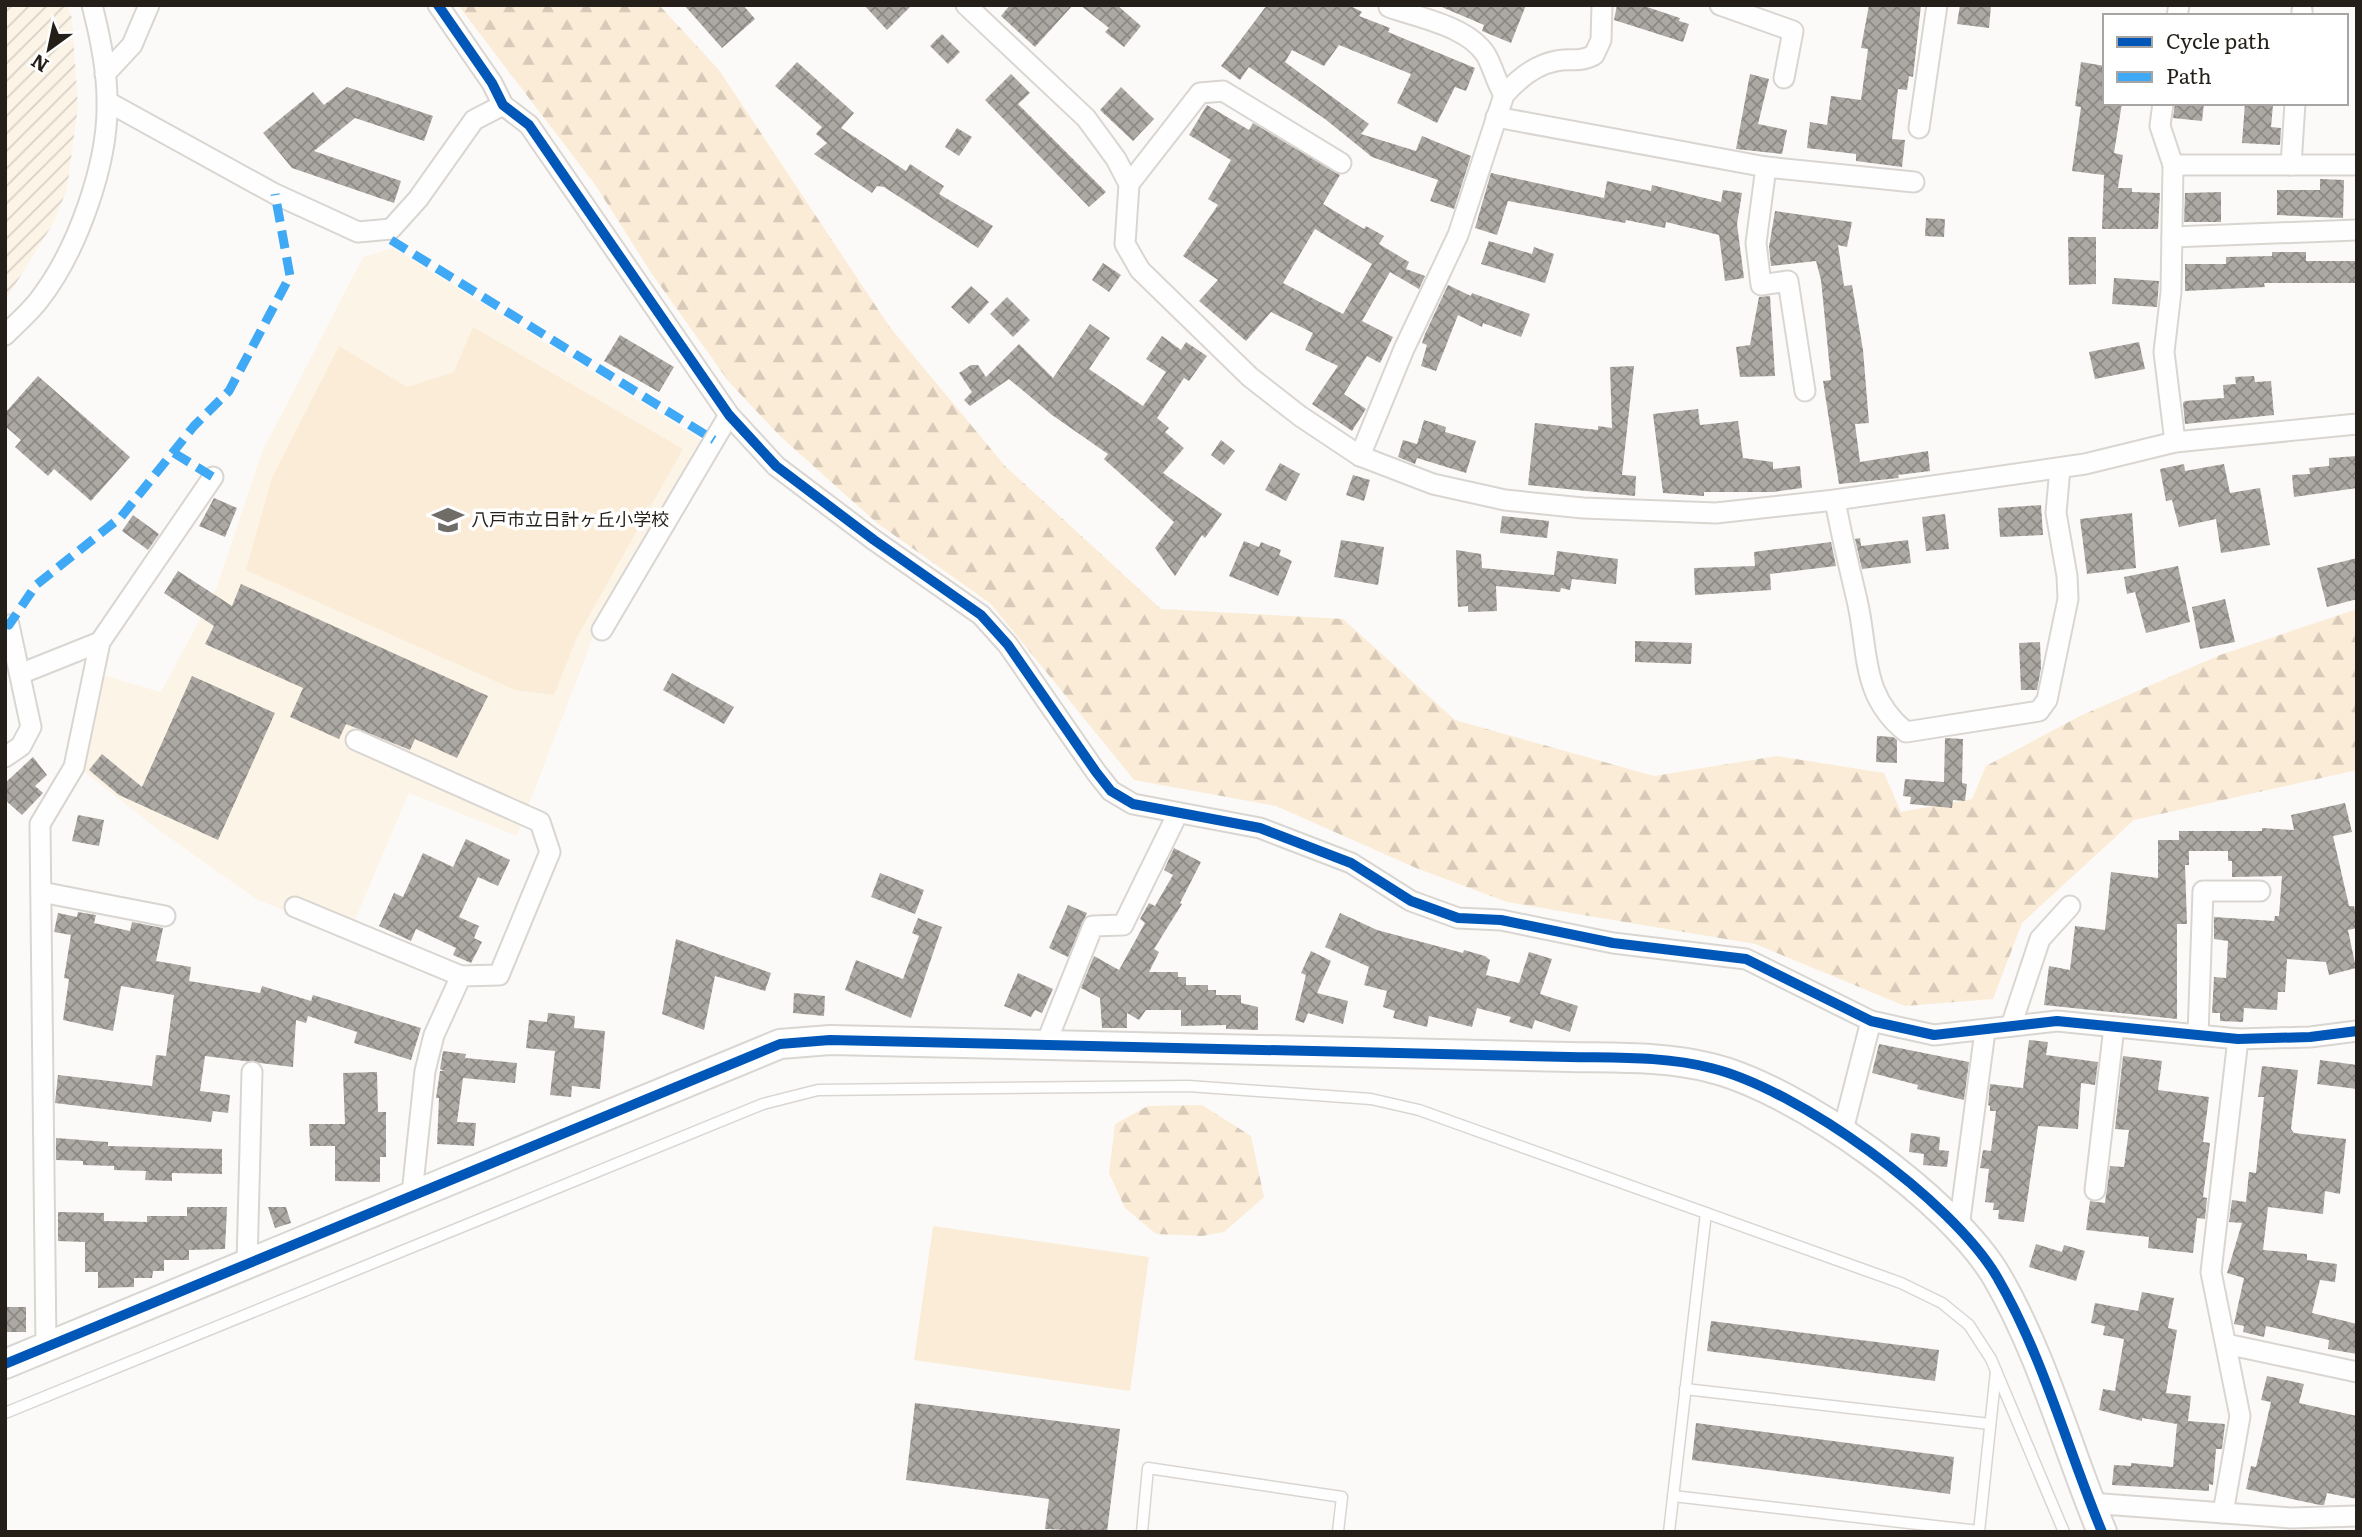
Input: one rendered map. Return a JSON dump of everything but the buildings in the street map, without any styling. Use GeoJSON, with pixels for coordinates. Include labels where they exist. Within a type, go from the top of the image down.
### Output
{"type":"FeatureCollection","features":[{"type":"Feature","properties":{"kind":"street"},"geometry":{"type":"LineString","coordinates":[[5,335],[39,300],[79,234],[97,174],[108,102],[102,43],[92,5]]}},
{"type":"Feature","properties":{"kind":"street"},"geometry":{"type":"LineString","coordinates":[[105,74],[132,45],[149,5]]}},
{"type":"Feature","properties":{"kind":"street"},"geometry":{"type":"LineString","coordinates":[[438,5],[492,83],[503,105],[529,125],[729,415],[776,466],[874,540],[981,615],[1008,645],[1111,791],[1133,804],[1177,815],[1260,828],[1351,863],[1411,901],[1458,918],[1501,920],[1613,943],[1746,959],[1871,1021],[1934,1035],[2057,1021],[2238,1039],[2310,1037],[2357,1031]]}},
{"type":"Feature","properties":{"kind":"street"},"geometry":{"type":"LineString","coordinates":[[966,5],[1086,118],[1116,159],[1129,184],[1125,244],[1140,270],[1250,377],[1322,432],[1360,456],[1394,471],[1505,500],[1583,508],[1716,513],[1835,500],[2060,468],[2175,442],[2357,424]]}},
{"type":"Feature","properties":{"kind":"street"},"geometry":{"type":"LineString","coordinates":[[1360,456],[1404,349],[1458,235],[1504,95],[1515,82],[1542,65],[1559,60],[1580,62],[1594,55],[1601,40],[1602,5]]}},
{"type":"Feature","properties":{"kind":"street"},"geometry":{"type":"LineString","coordinates":[[1720,5],[1793,31],[1784,78]]}},
{"type":"Feature","properties":{"kind":"street"},"geometry":{"type":"LineString","coordinates":[[1919,128],[1937,5]]}},
{"type":"Feature","properties":{"kind":"street"},"geometry":{"type":"LineString","coordinates":[[1389,7],[1459,32],[1476,43],[1487,57],[1504,95]]}},
{"type":"Feature","properties":{"kind":"street"},"geometry":{"type":"LineString","coordinates":[[1129,184],[1200,93],[1210,90],[1223,91],[1341,163]]}},
{"type":"Feature","properties":{"kind":"street"},"geometry":{"type":"LineString","coordinates":[[108,102],[275,194],[358,232],[391,229],[418,199],[474,120],[503,105]]}},
{"type":"Feature","properties":{"kind":"street"},"geometry":{"type":"LineString","coordinates":[[2164,105],[2160,126],[2173,165],[2171,292],[2164,352],[2175,442]]}},
{"type":"Feature","properties":{"kind":"street"},"geometry":{"type":"LineString","coordinates":[[2291,165],[2295,105]]}},
{"type":"Feature","properties":{"kind":"street"},"geometry":{"type":"LineString","coordinates":[[1496,117],[1766,167],[1914,182]]}},
{"type":"Feature","properties":{"kind":"street"},"geometry":{"type":"LineString","coordinates":[[2173,165],[2356,165]]}},
{"type":"Feature","properties":{"kind":"street"},"geometry":{"type":"LineString","coordinates":[[1766,167],[1756,243],[1761,285],[1788,281],[1805,391]]}},
{"type":"Feature","properties":{"kind":"street"},"geometry":{"type":"LineString","coordinates":[[2172,237],[2357,230]]}},
{"type":"Feature","properties":{"kind":"street"},"geometry":{"type":"LineString","coordinates":[[602,630],[729,415]]}},
{"type":"Feature","properties":{"kind":"street"},"geometry":{"type":"LineString","coordinates":[[1835,500],[1845,561],[1857,601],[1867,673],[1884,710],[1906,732],[1956,726],[2039,711],[2048,700],[2068,599],[2067,576],[2056,513],[2060,468]]}},
{"type":"Feature","properties":{"kind":"street"},"geometry":{"type":"LineString","coordinates":[[46,1347],[40,824],[74,767],[100,642],[213,477]]}},
{"type":"Feature","properties":{"kind":"street"},"geometry":{"type":"LineString","coordinates":[[5,757],[21,746],[32,727],[9,625]]}},
{"type":"Feature","properties":{"kind":"street"},"geometry":{"type":"LineString","coordinates":[[20,674],[100,642]]}},
{"type":"Feature","properties":{"kind":"street"},"geometry":{"type":"LineString","coordinates":[[295,907],[461,976],[499,975],[551,852],[540,822],[356,740]]}},
{"type":"Feature","properties":{"kind":"street"},"geometry":{"type":"LineString","coordinates":[[1045,1046],[1093,926],[1123,925],[1177,815]]}},
{"type":"Feature","properties":{"kind":"street"},"geometry":{"type":"LineString","coordinates":[[2198,1035],[2203,891],[2260,891]]}},
{"type":"Feature","properties":{"kind":"street"},"geometry":{"type":"LineString","coordinates":[[41,892],[165,916]]}},
{"type":"Feature","properties":{"kind":"street"},"geometry":{"type":"LineString","coordinates":[[2011,1026],[2039,939],[2070,906]]}},
{"type":"Feature","properties":{"kind":"street"},"geometry":{"type":"LineString","coordinates":[[412,1194],[425,1071],[434,1035],[461,976]]}},
{"type":"Feature","properties":{"kind":"street"},"geometry":{"type":"LineString","coordinates":[[1842,1134],[1871,1021]]}},
{"type":"Feature","properties":{"kind":"street"},"geometry":{"type":"LineString","coordinates":[[2095,1189],[2114,1027]]}},
{"type":"Feature","properties":{"kind":"street"},"geometry":{"type":"LineString","coordinates":[[1959,1227],[1985,1031]]}},
{"type":"Feature","properties":{"kind":"street"},"geometry":{"type":"LineString","coordinates":[[2223,1513],[2240,1416],[2211,1272],[2238,1039]]}},
{"type":"Feature","properties":{"kind":"street"},"geometry":{"type":"LineString","coordinates":[[5,1364],[780,1044],[830,1040],[1555,1056],[1682,1062],[1712,1068],[1742,1079],[1842,1134],[1931,1200],[1959,1227],[1997,1278],[2023,1330],[2102,1532]]}},
{"type":"Feature","properties":{"kind":"street"},"geometry":{"type":"LineString","coordinates":[[247,1263],[252,1072]]}},
{"type":"Feature","properties":{"kind":"street"},"geometry":{"type":"LineString","coordinates":[[2226,1344],[2357,1372]]}},
{"type":"Feature","properties":{"kind":"street"},"geometry":{"type":"LineString","coordinates":[[2090,1503],[2223,1513],[2292,1525],[2357,1516]]}},
{"type":"Feature","properties":{"kind":"lane"},"geometry":{"type":"LineString","coordinates":[[5,1413],[763,1104],[818,1090],[1188,1086],[1371,1100],[1419,1110],[1901,1283],[1942,1303],[1969,1325],[1996,1370],[2064,1532]]}},
{"type":"Feature","properties":{"kind":"lane"},"geometry":{"type":"LineString","coordinates":[[1669,1532],[1706,1213]]}},
{"type":"Feature","properties":{"kind":"lane"},"geometry":{"type":"LineString","coordinates":[[1673,1496],[1979,1531],[1996,1370]]}},
{"type":"Feature","properties":{"kind":"lane"},"geometry":{"type":"LineString","coordinates":[[1685,1389],[1990,1424]]}},
{"type":"Feature","properties":{"kind":"lane"},"geometry":{"type":"LineString","coordinates":[[1142,1532],[1148,1468],[1342,1497],[1338,1532]]}},
{"type":"Feature","properties":{"kind":"shaded area"},"geometry":{"type":"Polygon","coordinates":[[[5,5],[67,5],[72,18],[78,106],[67,189],[54,222],[5,301],[5,5]]]}},
{"type":"Feature","properties":{"kind":"shaded area","name":"八戸市立日計ヶ丘小学校"},"geometry":{"type":"Polygon","coordinates":[[[393,248],[703,441],[596,630],[517,836],[409,793],[355,920],[308,903],[302,918],[256,899],[156,828],[82,770],[103,675],[161,692],[216,589],[262,452],[363,257],[393,248]]]}},
{"type":"Feature","properties":{"kind":"green space"},"geometry":{"type":"Polygon","coordinates":[[[458,5],[659,5],[719,70],[889,326],[1005,466],[1161,609],[1343,619],[1455,720],[1654,776],[1777,756],[1884,773],[1901,812],[1972,799],[1986,766],[2080,716],[2220,655],[2357,609],[2357,770],[2134,820],[2022,923],[1993,999],[1905,1006],[1755,944],[1507,902],[1416,868],[1276,806],[1134,780],[991,604],[877,523],[781,437],[729,382],[652,274],[596,186],[458,5]]]}},
{"type":"Feature","properties":{"kind":"green space"},"geometry":{"type":"Polygon","coordinates":[[[473,327],[683,449],[577,637],[554,695],[515,690],[246,570],[272,478],[339,346],[407,387],[454,372],[473,327]]]}},
{"type":"Feature","properties":{"kind":"green space"},"geometry":{"type":"Polygon","coordinates":[[[1202,1105],[1251,1136],[1264,1197],[1224,1232],[1202,1236],[1156,1234],[1125,1208],[1109,1173],[1115,1124],[1148,1106],[1202,1105]]]}},
{"type":"Feature","properties":{"kind":"green space"},"geometry":{"type":"Polygon","coordinates":[[[933,1226],[1149,1257],[1130,1391],[914,1360],[933,1226]]]}},
{"type":"Feature","properties":{"kind":"marked path"},"geometry":{"type":"LineString","coordinates":[[5,623],[9,625],[36,585],[121,517],[194,426],[229,391],[290,276],[275,194]]}},
{"type":"Feature","properties":{"kind":"marked path"},"geometry":{"type":"LineString","coordinates":[[391,240],[714,440]]}},
{"type":"Feature","properties":{"kind":"marked path"},"geometry":{"type":"LineString","coordinates":[[174,453],[213,477]]}},
{"type":"Feature","properties":{"kind":"cycle path"},"geometry":{"type":"LineString","coordinates":[[438,5],[492,83],[503,105],[529,125],[729,415],[776,466],[874,540],[981,615],[1008,645],[1111,791],[1133,804],[1260,828],[1351,863],[1411,901],[1458,918],[1501,920],[1613,943],[1746,959],[1871,1021],[1934,1035],[2057,1021],[2238,1039],[2310,1037],[2357,1031]]}},
{"type":"Feature","properties":{"kind":"cycle path"},"geometry":{"type":"LineString","coordinates":[[5,1364],[780,1044],[830,1040],[1658,1060],[1711,1068],[1746,1080],[1786,1099],[1870,1151],[1946,1215],[1997,1277],[2013,1307],[2041,1370],[2102,1532]]}},
{"type":"Feature","properties":{"kind":"place","name":"八戸市立日計ヶ丘小学校"},"geometry":{"type":"Point","coordinates":[448,520]}}]}
